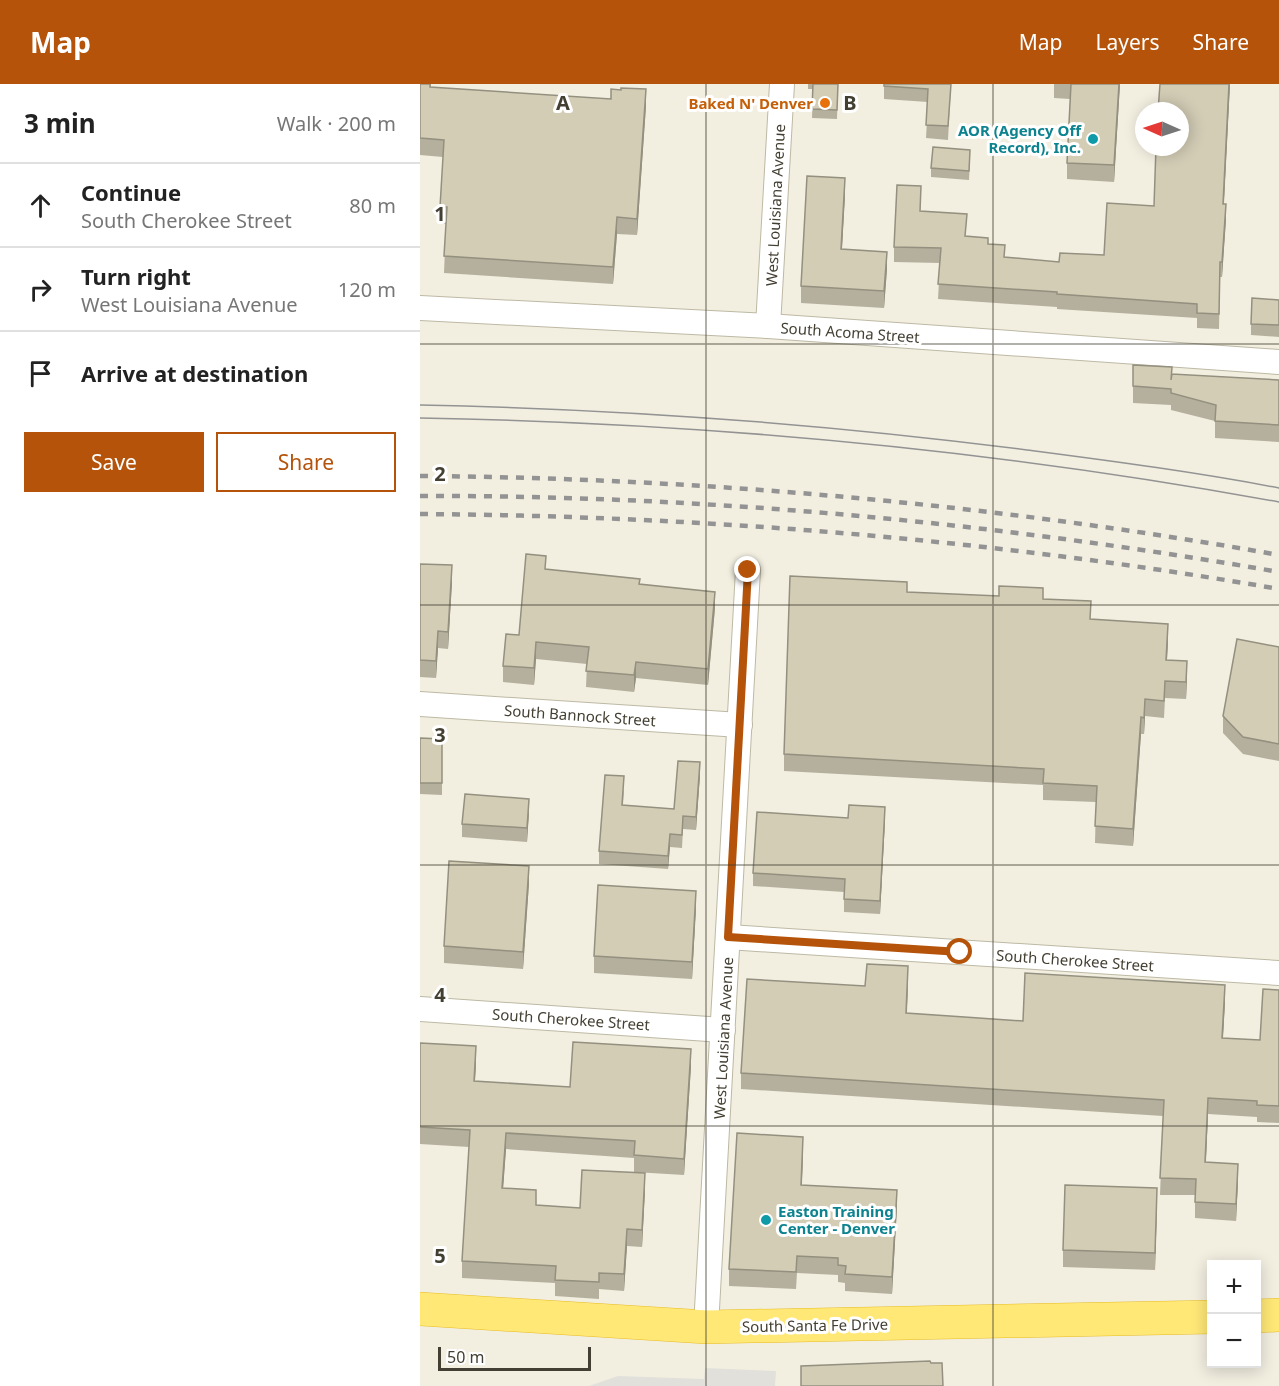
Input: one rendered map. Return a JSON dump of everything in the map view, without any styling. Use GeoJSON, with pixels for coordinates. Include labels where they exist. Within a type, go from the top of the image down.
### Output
{"type":"FeatureCollection","features":[{"type":"Feature","properties":{"kind":"highway","name":"South Santa Fe Drive"},"geometry":{"type":"LineString","coordinates":[[420,1309],[706,1327],[1207,1317]]}},
{"type":"Feature","properties":{"kind":"highway"},"geometry":{"type":"LineString","coordinates":[[1261,1316],[1279,1315]]}},
{"type":"Feature","properties":{"kind":"street","name":"West Louisiana Avenue"},"geometry":{"type":"LineString","coordinates":[[768,326],[782,84]]}},
{"type":"Feature","properties":{"kind":"street","name":"South Acoma Street"},"geometry":{"type":"LineString","coordinates":[[420,308],[768,326],[1279,362]]}},
{"type":"Feature","properties":{"kind":"street","name":"West Louisiana Avenue"},"geometry":{"type":"LineString","coordinates":[[706,1327],[748,570]]}},
{"type":"Feature","properties":{"kind":"street","name":"South Bannock Street"},"geometry":{"type":"LineString","coordinates":[[420,704],[740,725]]}},
{"type":"Feature","properties":{"kind":"street","name":"South Cherokee Street"},"geometry":{"type":"LineString","coordinates":[[728,937],[1279,973]]}},
{"type":"Feature","properties":{"kind":"street","name":"South Cherokee Street"},"geometry":{"type":"LineString","coordinates":[[420,1009],[723,1030]]}},
{"type":"Feature","properties":{"kind":"shaded area"},"geometry":{"type":"Polygon","coordinates":[[[705,1368],[776,1371],[775,1386],[589,1386],[618,1376],[704,1379],[705,1368]]]}},
{"type":"Feature","properties":{"kind":"building"},"geometry":{"type":"Polygon","coordinates":[[[420,84],[430,84],[430,87],[611,99],[611,89],[646,89],[637,219],[617,217],[613,267],[444,256],[447,207],[440,207],[444,140],[420,138],[420,84]]]}},
{"type":"Feature","properties":{"kind":"building","name":"Baked N' Denver"},"geometry":{"type":"Polygon","coordinates":[[[813,84],[838,84],[837,110],[812,109],[813,84]]]}},
{"type":"Feature","properties":{"kind":"building"},"geometry":{"type":"Polygon","coordinates":[[[884,84],[951,84],[948,126],[926,125],[928,89],[884,86],[884,84]]]}},
{"type":"Feature","properties":{"kind":"building","name":"AOR (Agency Off Record), Inc."},"geometry":{"type":"Polygon","coordinates":[[[1071,84],[1119,84],[1114,165],[1067,163],[1071,84]]]}},
{"type":"Feature","properties":{"kind":"building"},"geometry":{"type":"Polygon","coordinates":[[[1160,84],[1229,84],[1223,204],[1226,204],[1222,262],[1220,262],[1219,314],[1197,313],[1197,304],[938,284],[941,248],[894,247],[897,185],[921,186],[920,211],[967,214],[965,236],[988,238],[988,244],[1005,245],[1004,257],[1059,262],[1060,253],[1104,255],[1107,203],[1154,206],[1156,156],[1189,156],[1189,102],[1159,102],[1160,84]]]}},
{"type":"Feature","properties":{"kind":"building"},"geometry":{"type":"Polygon","coordinates":[[[933,147],[970,150],[969,171],[931,168],[933,147]]]}},
{"type":"Feature","properties":{"kind":"building"},"geometry":{"type":"Polygon","coordinates":[[[807,176],[845,178],[841,249],[887,252],[884,291],[801,286],[807,176]]]}},
{"type":"Feature","properties":{"kind":"building"},"geometry":{"type":"Polygon","coordinates":[[[1252,298],[1279,300],[1279,325],[1251,324],[1252,298]]]}},
{"type":"Feature","properties":{"kind":"building"},"geometry":{"type":"Polygon","coordinates":[[[1133,365],[1172,367],[1171,380],[1172,374],[1279,380],[1279,425],[1215,421],[1216,405],[1171,393],[1171,389],[1133,386],[1133,365]]]}},
{"type":"Feature","properties":{"kind":"building"},"geometry":{"type":"Polygon","coordinates":[[[526,554],[546,556],[545,569],[640,579],[639,584],[715,592],[708,669],[636,662],[634,675],[586,671],[589,647],[536,642],[534,668],[503,666],[506,634],[519,635],[526,554]]]}},
{"type":"Feature","properties":{"kind":"building"},"geometry":{"type":"Polygon","coordinates":[[[420,564],[452,565],[448,632],[438,631],[436,661],[420,660],[420,564]]]}},
{"type":"Feature","properties":{"kind":"building"},"geometry":{"type":"Polygon","coordinates":[[[790,576],[907,582],[907,592],[999,596],[999,586],[1043,588],[1043,599],[1091,601],[1090,619],[1168,624],[1166,660],[1187,661],[1186,682],[1165,681],[1164,701],[1145,699],[1144,718],[1141,717],[1133,829],[1095,826],[1097,786],[1043,783],[1044,769],[784,754],[790,576]]]}},
{"type":"Feature","properties":{"kind":"building"},"geometry":{"type":"Polygon","coordinates":[[[1237,639],[1279,647],[1279,744],[1243,737],[1223,716],[1237,639]]]}},
{"type":"Feature","properties":{"kind":"building"},"geometry":{"type":"Polygon","coordinates":[[[420,738],[442,739],[442,783],[420,783],[420,738]]]}},
{"type":"Feature","properties":{"kind":"building"},"geometry":{"type":"Polygon","coordinates":[[[678,761],[700,762],[696,817],[683,816],[682,835],[670,834],[668,856],[599,851],[605,775],[624,776],[622,805],[674,809],[678,761]]]}},
{"type":"Feature","properties":{"kind":"building"},"geometry":{"type":"Polygon","coordinates":[[[465,794],[529,799],[527,828],[462,824],[465,794]]]}},
{"type":"Feature","properties":{"kind":"building"},"geometry":{"type":"Polygon","coordinates":[[[849,805],[885,807],[880,901],[844,899],[845,879],[753,873],[757,812],[848,818],[849,805]]]}},
{"type":"Feature","properties":{"kind":"building"},"geometry":{"type":"Polygon","coordinates":[[[449,861],[529,866],[523,952],[444,946],[449,861]]]}},
{"type":"Feature","properties":{"kind":"building"},"geometry":{"type":"Polygon","coordinates":[[[598,885],[696,891],[692,962],[594,956],[598,885]]]}},
{"type":"Feature","properties":{"kind":"building"},"geometry":{"type":"Polygon","coordinates":[[[867,964],[908,966],[906,1013],[1023,1021],[1025,973],[1225,985],[1222,1038],[1260,1040],[1263,989],[1279,990],[1279,1106],[1257,1105],[1257,1101],[1208,1098],[1205,1162],[1238,1164],[1236,1204],[1195,1202],[1196,1179],[1160,1178],[1164,1100],[741,1073],[747,979],[865,986],[867,964]]]}},
{"type":"Feature","properties":{"kind":"building"},"geometry":{"type":"Polygon","coordinates":[[[573,1042],[691,1049],[684,1159],[634,1155],[635,1141],[506,1133],[502,1188],[536,1190],[536,1205],[580,1208],[582,1170],[645,1173],[642,1230],[627,1229],[624,1274],[599,1273],[599,1282],[555,1280],[556,1266],[462,1261],[470,1130],[420,1127],[420,1043],[476,1046],[474,1081],[570,1087],[573,1042]]]}},
{"type":"Feature","properties":{"kind":"building"},"geometry":{"type":"Polygon","coordinates":[[[737,1133],[803,1137],[801,1185],[897,1190],[892,1277],[845,1274],[846,1266],[838,1265],[838,1258],[797,1256],[796,1272],[729,1269],[737,1133]]]}},
{"type":"Feature","properties":{"kind":"building"},"geometry":{"type":"Polygon","coordinates":[[[1065,1185],[1157,1188],[1155,1253],[1063,1250],[1065,1185]]]}},
{"type":"Feature","properties":{"kind":"building"},"geometry":{"type":"Polygon","coordinates":[[[930,1361],[931,1363],[942,1363],[943,1386],[801,1386],[801,1366],[930,1361]]]}},
{"type":"Feature","properties":{"kind":"tram line"},"geometry":{"type":"LineString","coordinates":[[420,405],[572,410],[800,425],[1027,450],[1279,488]]}},
{"type":"Feature","properties":{"kind":"tram line"},"geometry":{"type":"LineString","coordinates":[[420,418],[636,426],[851,442],[1066,468],[1279,502]]}},
{"type":"Feature","properties":{"kind":"railway"},"geometry":{"type":"LineString","coordinates":[[420,476],[635,482],[851,497],[1066,522],[1279,555]]}},
{"type":"Feature","properties":{"kind":"railway"},"geometry":{"type":"LineString","coordinates":[[420,496],[636,501],[851,515],[1066,539],[1279,572]]}},
{"type":"Feature","properties":{"kind":"railway"},"geometry":{"type":"LineString","coordinates":[[420,514],[636,520],[851,534],[1066,557],[1279,589]]}},
{"type":"Feature","properties":{"kind":"place","name":"Baked N' Denver"},"geometry":{"type":"Point","coordinates":[825,103]}},
{"type":"Feature","properties":{"kind":"place","name":"AOR (Agency Off Record), Inc."},"geometry":{"type":"Point","coordinates":[1093,139]}},
{"type":"Feature","properties":{"kind":"place","name":"Easton Training Center - Denver"},"geometry":{"type":"Point","coordinates":[766,1220]}},
{"type":"Feature","properties":{"kind":"route"},"geometry":{"type":"LineString","coordinates":[[748,570],[728,937],[960,952]]}}]}
